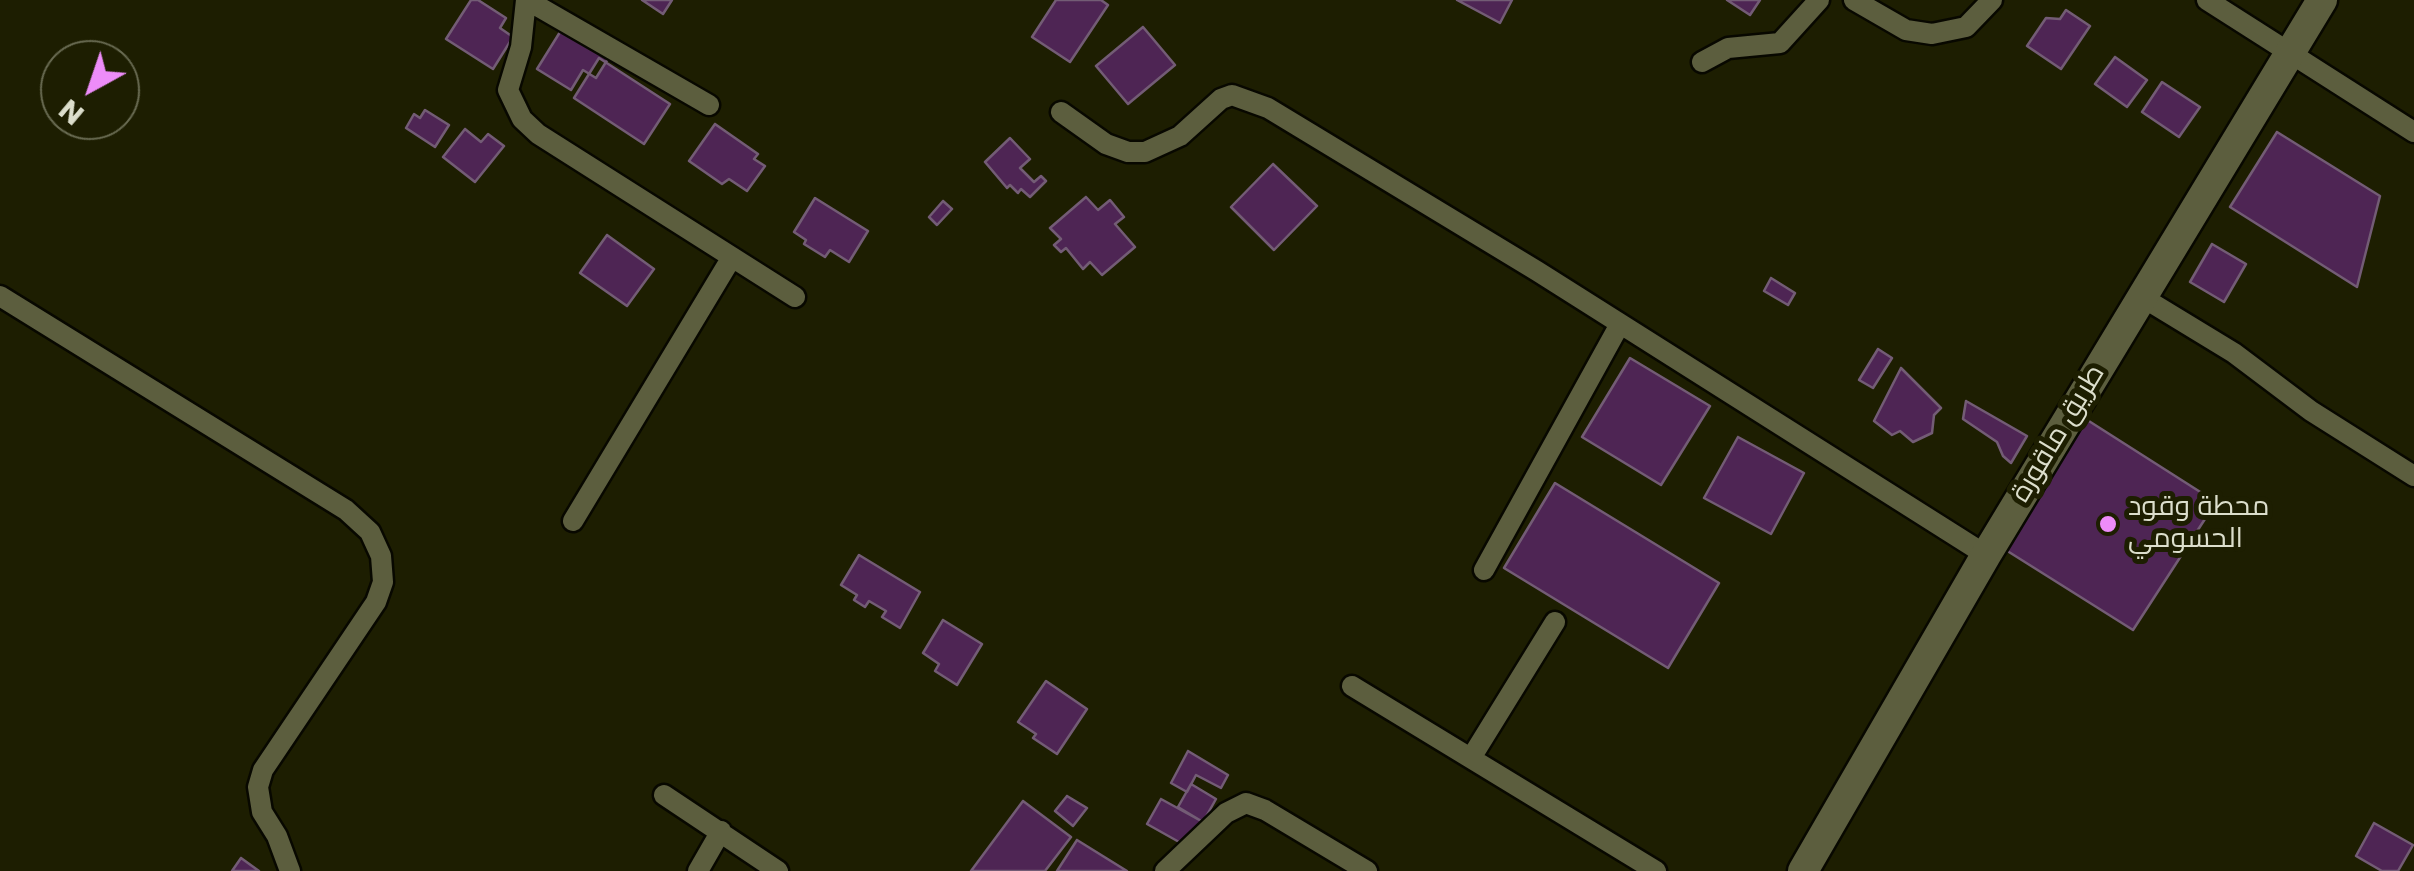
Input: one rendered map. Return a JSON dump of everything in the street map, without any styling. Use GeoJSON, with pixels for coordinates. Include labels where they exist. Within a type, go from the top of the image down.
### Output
{"type":"FeatureCollection","features":[{"type":"Feature","properties":{"kind":"street"},"geometry":{"type":"LineString","coordinates":[[709,105],[526,0],[521,47],[508,90],[522,119],[538,134],[795,297]]}},
{"type":"Feature","properties":{"kind":"street"},"geometry":{"type":"LineString","coordinates":[[1702,62],[1728,48],[1780,43],[1819,0]]}},
{"type":"Feature","properties":{"kind":"street"},"geometry":{"type":"LineString","coordinates":[[1854,0],[1906,30],[1932,34],[1966,26],[1992,0]]}},
{"type":"Feature","properties":{"kind":"street"},"geometry":{"type":"LineString","coordinates":[[2207,0],[2414,132]]}},
{"type":"Feature","properties":{"kind":"street","name":"طريق ماقورة"},"geometry":{"type":"LineString","coordinates":[[1803,871],[1986,555],[2322,0]]}},
{"type":"Feature","properties":{"kind":"street"},"geometry":{"type":"LineString","coordinates":[[1061,112],[1106,144],[1128,152],[1146,152],[1180,136],[1221,98],[1232,95],[1268,108],[1986,555]]}},
{"type":"Feature","properties":{"kind":"street"},"geometry":{"type":"LineString","coordinates":[[573,521],[732,257]]}},
{"type":"Feature","properties":{"kind":"street"},"geometry":{"type":"LineString","coordinates":[[0,296],[346,510],[370,532],[381,556],[383,582],[376,602],[262,770],[258,787],[262,812],[277,836],[290,871]]}},
{"type":"Feature","properties":{"kind":"street"},"geometry":{"type":"LineString","coordinates":[[2142,297],[2234,353],[2311,411],[2414,476]]}},
{"type":"Feature","properties":{"kind":"street"},"geometry":{"type":"LineString","coordinates":[[1484,570],[1620,324]]}},
{"type":"Feature","properties":{"kind":"street"},"geometry":{"type":"LineString","coordinates":[[1470,758],[1555,622]]}},
{"type":"Feature","properties":{"kind":"street"},"geometry":{"type":"LineString","coordinates":[[1352,686],[1656,871]]}},
{"type":"Feature","properties":{"kind":"street"},"geometry":{"type":"LineString","coordinates":[[664,795],[778,871]]}},
{"type":"Feature","properties":{"kind":"street"},"geometry":{"type":"LineString","coordinates":[[1164,871],[1226,813],[1246,802],[1368,871]]}},
{"type":"Feature","properties":{"kind":"street"},"geometry":{"type":"LineString","coordinates":[[698,871],[721,830]]}},
{"type":"Feature","properties":{"kind":"building"},"geometry":{"type":"Polygon","coordinates":[[[471,0],[478,0],[506,18],[500,28],[513,37],[493,69],[446,39],[471,0]]]}},
{"type":"Feature","properties":{"kind":"building"},"geometry":{"type":"Polygon","coordinates":[[[642,0],[672,0],[663,14],[642,0]]]}},
{"type":"Feature","properties":{"kind":"building"},"geometry":{"type":"Polygon","coordinates":[[[1056,0],[1101,0],[1108,5],[1070,62],[1032,37],[1056,0]]]}},
{"type":"Feature","properties":{"kind":"building"},"geometry":{"type":"Polygon","coordinates":[[[1457,0],[1512,0],[1500,23],[1457,0]]]}},
{"type":"Feature","properties":{"kind":"building"},"geometry":{"type":"Polygon","coordinates":[[[1727,0],[1760,0],[1750,15],[1727,0]]]}},
{"type":"Feature","properties":{"kind":"building"},"geometry":{"type":"Polygon","coordinates":[[[2066,10],[2090,26],[2061,69],[2027,46],[2046,18],[2060,19],[2066,10]]]}},
{"type":"Feature","properties":{"kind":"building"},"geometry":{"type":"Polygon","coordinates":[[[565,24],[611,54],[596,78],[583,70],[571,90],[537,69],[565,24]]]}},
{"type":"Feature","properties":{"kind":"building"},"geometry":{"type":"Polygon","coordinates":[[[1143,27],[1175,65],[1128,104],[1096,66],[1143,27]]]}},
{"type":"Feature","properties":{"kind":"building"},"geometry":{"type":"Polygon","coordinates":[[[2115,57],[2147,80],[2127,107],[2095,84],[2115,57]]]}},
{"type":"Feature","properties":{"kind":"building"},"geometry":{"type":"Polygon","coordinates":[[[599,58],[670,104],[644,144],[574,98],[599,58]]]}},
{"type":"Feature","properties":{"kind":"building"},"geometry":{"type":"Polygon","coordinates":[[[2162,82],[2200,107],[2179,137],[2142,112],[2162,82]]]}},
{"type":"Feature","properties":{"kind":"building"},"geometry":{"type":"Polygon","coordinates":[[[425,110],[449,125],[435,147],[406,128],[414,114],[420,118],[425,110]]]}},
{"type":"Feature","properties":{"kind":"building"},"geometry":{"type":"Polygon","coordinates":[[[715,124],[758,154],[754,159],[765,166],[747,191],[729,179],[722,184],[689,161],[715,124]]]}},
{"type":"Feature","properties":{"kind":"building"},"geometry":{"type":"Polygon","coordinates":[[[465,129],[481,142],[488,134],[504,146],[475,182],[443,157],[465,129]]]}},
{"type":"Feature","properties":{"kind":"building"},"geometry":{"type":"Polygon","coordinates":[[[2277,132],[2380,196],[2357,287],[2230,207],[2277,132]]]}},
{"type":"Feature","properties":{"kind":"building"},"geometry":{"type":"Polygon","coordinates":[[[1010,138],[1030,159],[1020,168],[1034,182],[1041,176],[1046,181],[1030,197],[1021,189],[1018,193],[1010,185],[1007,188],[985,162],[1010,138]]]}},
{"type":"Feature","properties":{"kind":"building"},"geometry":{"type":"Polygon","coordinates":[[[1273,164],[1317,206],[1274,250],[1231,207],[1273,164]]]}},
{"type":"Feature","properties":{"kind":"building"},"geometry":{"type":"Polygon","coordinates":[[[1086,197],[1098,210],[1110,200],[1124,217],[1115,224],[1135,247],[1102,275],[1090,262],[1083,269],[1066,248],[1061,252],[1054,245],[1061,239],[1050,228],[1086,197]]]}},
{"type":"Feature","properties":{"kind":"building"},"geometry":{"type":"Polygon","coordinates":[[[815,198],[868,231],[849,262],[830,250],[825,257],[804,244],[806,240],[794,232],[815,198]]]}},
{"type":"Feature","properties":{"kind":"building"},"geometry":{"type":"Polygon","coordinates":[[[943,201],[952,209],[937,225],[929,217],[943,201]]]}},
{"type":"Feature","properties":{"kind":"building"},"geometry":{"type":"Polygon","coordinates":[[[607,235],[654,269],[627,306],[580,273],[607,235]]]}},
{"type":"Feature","properties":{"kind":"building"},"geometry":{"type":"Polygon","coordinates":[[[2212,244],[2246,264],[2224,302],[2190,282],[2212,244]]]}},
{"type":"Feature","properties":{"kind":"building"},"geometry":{"type":"Polygon","coordinates":[[[1771,278],[1795,293],[1788,305],[1764,291],[1771,278]]]}},
{"type":"Feature","properties":{"kind":"building"},"geometry":{"type":"Polygon","coordinates":[[[1878,349],[1892,358],[1873,388],[1859,380],[1878,349]]]}},
{"type":"Feature","properties":{"kind":"building"},"geometry":{"type":"Polygon","coordinates":[[[1630,358],[1710,406],[1661,485],[1582,437],[1630,358]]]}},
{"type":"Feature","properties":{"kind":"building"},"geometry":{"type":"Polygon","coordinates":[[[1901,368],[1941,408],[1934,415],[1932,433],[1913,442],[1900,431],[1892,435],[1874,421],[1901,368]]]}},
{"type":"Feature","properties":{"kind":"building"},"geometry":{"type":"Polygon","coordinates":[[[1966,401],[2027,436],[2011,463],[1997,442],[1963,419],[1966,401]]]}},
{"type":"Feature","properties":{"kind":"building","name":"محطة وقود الحسومي"},"geometry":{"type":"Polygon","coordinates":[[[2081,416],[2216,502],[2133,630],[2001,547],[2081,416]]]}},
{"type":"Feature","properties":{"kind":"building"},"geometry":{"type":"Polygon","coordinates":[[[1738,437],[1804,473],[1771,534],[1704,498],[1738,437]]]}},
{"type":"Feature","properties":{"kind":"building"},"geometry":{"type":"Polygon","coordinates":[[[1555,483],[1719,583],[1668,668],[1504,568],[1555,483]]]}},
{"type":"Feature","properties":{"kind":"building"},"geometry":{"type":"Polygon","coordinates":[[[859,555],[920,592],[900,628],[882,617],[886,611],[869,601],[865,607],[854,600],[857,595],[841,585],[859,555]]]}},
{"type":"Feature","properties":{"kind":"building"},"geometry":{"type":"Polygon","coordinates":[[[943,620],[982,644],[957,685],[935,671],[939,664],[923,653],[943,620]]]}},
{"type":"Feature","properties":{"kind":"building"},"geometry":{"type":"Polygon","coordinates":[[[1046,681],[1087,709],[1057,754],[1018,722],[1046,681]]]}},
{"type":"Feature","properties":{"kind":"building"},"geometry":{"type":"Polygon","coordinates":[[[1188,751],[1228,775],[1221,788],[1196,775],[1187,792],[1171,783],[1188,751]]]}},
{"type":"Feature","properties":{"kind":"building"},"geometry":{"type":"Polygon","coordinates":[[[1191,784],[1216,799],[1203,822],[1178,807],[1191,784]]]}},
{"type":"Feature","properties":{"kind":"building"},"geometry":{"type":"Polygon","coordinates":[[[1067,796],[1087,808],[1073,826],[1055,811],[1067,796]]]}},
{"type":"Feature","properties":{"kind":"building"},"geometry":{"type":"Polygon","coordinates":[[[1161,799],[1203,822],[1188,847],[1147,824],[1161,799]]]}},
{"type":"Feature","properties":{"kind":"building"},"geometry":{"type":"Polygon","coordinates":[[[1023,801],[1071,837],[1045,871],[971,871],[1023,801]]]}},
{"type":"Feature","properties":{"kind":"building"},"geometry":{"type":"Polygon","coordinates":[[[2374,823],[2413,845],[2398,871],[2382,871],[2356,856],[2374,823]]]}},
{"type":"Feature","properties":{"kind":"building"},"geometry":{"type":"Polygon","coordinates":[[[1077,840],[1127,871],[1057,871],[1077,840]]]}},
{"type":"Feature","properties":{"kind":"building"},"geometry":{"type":"Polygon","coordinates":[[[241,858],[259,871],[232,871],[241,858]]]}},
{"type":"Feature","properties":{"kind":"place","name":"محطة وقود الحسومي"},"geometry":{"type":"Point","coordinates":[2108,524]}}]}
